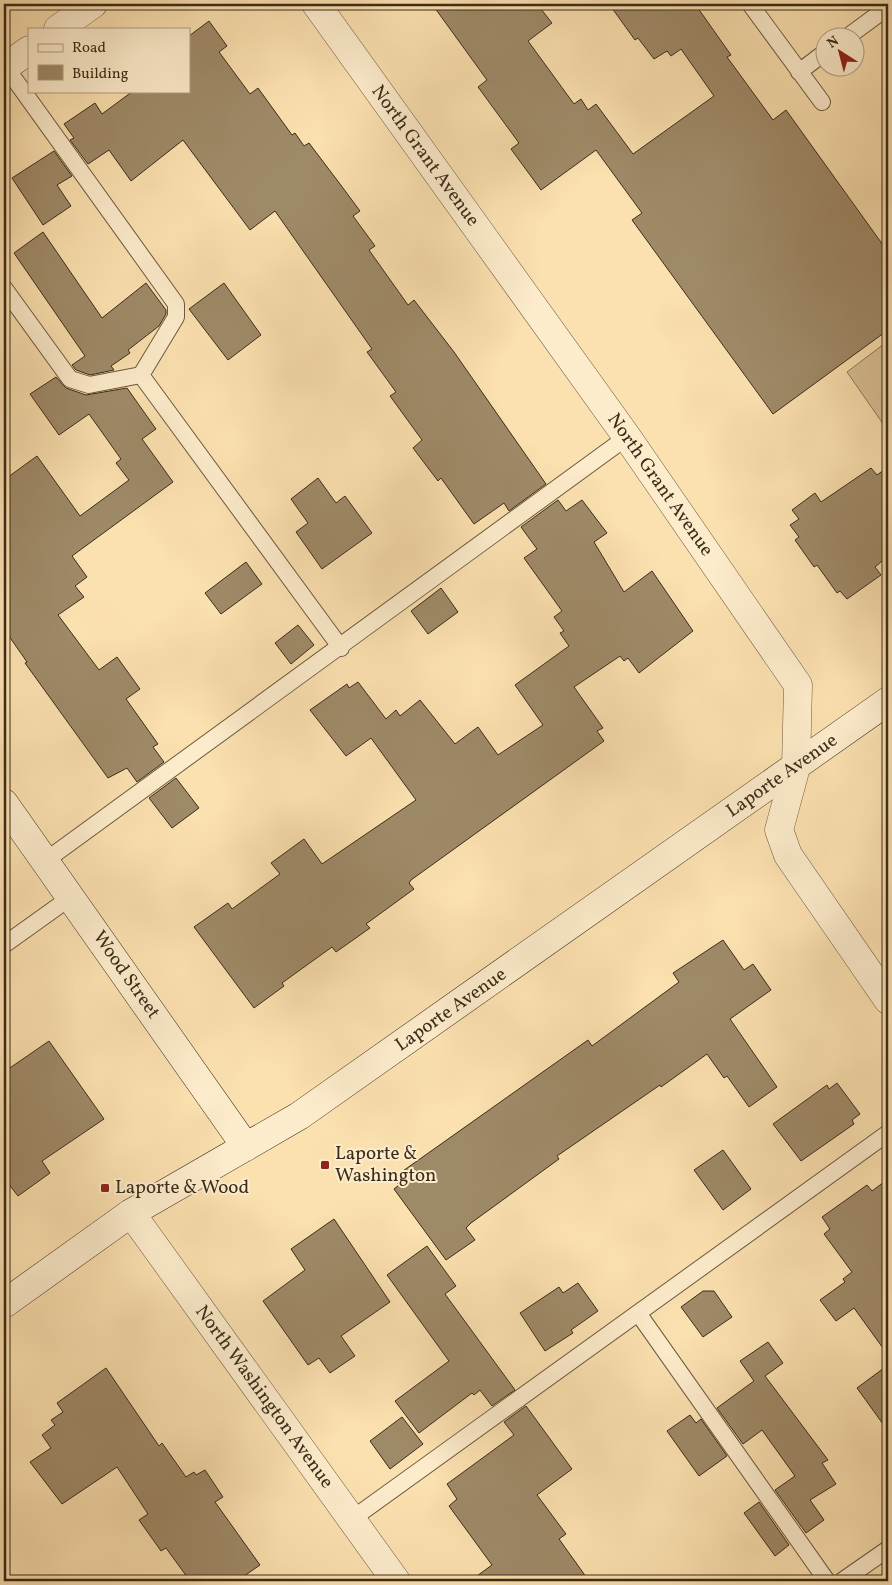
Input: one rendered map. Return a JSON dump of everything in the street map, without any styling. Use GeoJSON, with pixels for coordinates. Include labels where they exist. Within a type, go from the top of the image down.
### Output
{"type":"FeatureCollection","features":[{"type":"Feature","properties":{"kind":"street"},"geometry":{"type":"LineString","coordinates":[[59,28],[93,4]]}},
{"type":"Feature","properties":{"kind":"street","name":"North Grant Avenue"},"geometry":{"type":"LineString","coordinates":[[316,4],[628,437],[798,685],[796,766],[779,830],[788,855],[888,1000]]}},
{"type":"Feature","properties":{"kind":"street"},"geometry":{"type":"LineString","coordinates":[[5,67],[28,51]]}},
{"type":"Feature","properties":{"kind":"street","name":"Laporte Avenue"},"geometry":{"type":"LineString","coordinates":[[4,1304],[131,1213],[299,1116],[888,701]]}},
{"type":"Feature","properties":{"kind":"street","name":"Wood Street"},"geometry":{"type":"LineString","coordinates":[[4,803],[246,1147]]}},
{"type":"Feature","properties":{"kind":"street","name":"North Washington Avenue"},"geometry":{"type":"LineString","coordinates":[[131,1213],[396,1581]]}},
{"type":"Feature","properties":{"kind":"lane"},"geometry":{"type":"LineString","coordinates":[[750,4],[822,102]]}},
{"type":"Feature","properties":{"kind":"lane"},"geometry":{"type":"LineString","coordinates":[[860,28],[888,7]]}},
{"type":"Feature","properties":{"kind":"lane"},"geometry":{"type":"LineString","coordinates":[[799,72],[814,61]]}},
{"type":"Feature","properties":{"kind":"lane"},"geometry":{"type":"LineString","coordinates":[[4,288],[70,380],[89,385],[141,375],[176,318],[176,304],[5,67]]}},
{"type":"Feature","properties":{"kind":"lane"},"geometry":{"type":"LineString","coordinates":[[141,375],[340,648]]}},
{"type":"Feature","properties":{"kind":"lane"},"geometry":{"type":"LineString","coordinates":[[46,861],[628,437]]}},
{"type":"Feature","properties":{"kind":"lane"},"geometry":{"type":"LineString","coordinates":[[4,944],[71,897]]}},
{"type":"Feature","properties":{"kind":"lane"},"geometry":{"type":"LineString","coordinates":[[352,1519],[888,1133]]}},
{"type":"Feature","properties":{"kind":"lane"},"geometry":{"type":"LineString","coordinates":[[638,1313],[827,1581]]}},
{"type":"Feature","properties":{"kind":"lane"},"geometry":{"type":"LineString","coordinates":[[842,1581],[888,1549]]}},
{"type":"Feature","properties":{"kind":"shaded area"},"geometry":{"type":"Polygon","coordinates":[[[888,341],[888,431],[847,372],[888,341]]]}},
{"type":"Feature","properties":{"kind":"building"},"geometry":{"type":"Polygon","coordinates":[[[432,4],[537,4],[552,23],[528,41],[574,104],[581,99],[588,110],[596,104],[633,154],[714,96],[681,49],[671,56],[667,51],[654,59],[638,38],[635,40],[609,4],[695,4],[731,55],[727,57],[773,120],[786,110],[888,252],[888,330],[773,414],[632,220],[642,213],[596,150],[541,190],[511,149],[519,143],[478,87],[487,80],[432,4]]]}},
{"type":"Feature","properties":{"kind":"building"},"geometry":{"type":"Polygon","coordinates":[[[209,21],[227,46],[219,52],[250,94],[258,88],[292,135],[295,133],[304,146],[309,143],[360,211],[353,216],[375,246],[369,250],[408,305],[414,300],[454,352],[546,484],[509,511],[504,503],[474,524],[441,478],[438,481],[413,448],[422,440],[390,396],[396,392],[367,352],[372,349],[275,211],[250,230],[183,140],[131,181],[109,150],[88,164],[70,140],[74,138],[64,124],[95,103],[102,114],[132,92],[190,92],[190,35],[209,21]]]}},
{"type":"Feature","properties":{"kind":"building"},"geometry":{"type":"Polygon","coordinates":[[[54,151],[72,176],[57,185],[71,206],[43,225],[12,178],[54,151]]]}},
{"type":"Feature","properties":{"kind":"building"},"geometry":{"type":"Polygon","coordinates":[[[43,232],[102,318],[146,283],[166,310],[166,314],[159,326],[128,350],[130,353],[111,366],[114,370],[90,375],[76,370],[72,365],[85,356],[14,253],[43,232]]]}},
{"type":"Feature","properties":{"kind":"building"},"geometry":{"type":"Polygon","coordinates":[[[224,283],[261,335],[228,360],[189,309],[224,283]]]}},
{"type":"Feature","properties":{"kind":"building"},"geometry":{"type":"Polygon","coordinates":[[[56,377],[66,388],[86,395],[127,388],[156,429],[142,439],[173,482],[72,556],[87,577],[75,586],[84,597],[58,615],[99,670],[117,657],[140,689],[126,699],[158,744],[153,747],[164,762],[137,782],[127,768],[108,778],[25,663],[27,662],[4,629],[4,480],[37,456],[80,516],[129,480],[116,463],[121,459],[89,414],[59,435],[30,394],[56,377]]]}},
{"type":"Feature","properties":{"kind":"building"},"geometry":{"type":"Polygon","coordinates":[[[888,467],[888,556],[875,567],[881,575],[847,599],[840,591],[837,593],[817,565],[814,567],[795,540],[799,537],[790,525],[799,519],[792,510],[815,493],[821,502],[871,468],[877,475],[888,467]]]}},
{"type":"Feature","properties":{"kind":"building"},"geometry":{"type":"Polygon","coordinates":[[[318,478],[336,503],[345,496],[372,533],[322,569],[296,532],[308,523],[291,499],[318,478]]]}},
{"type":"Feature","properties":{"kind":"building"},"geometry":{"type":"Polygon","coordinates":[[[558,500],[566,511],[582,500],[607,533],[594,542],[624,592],[652,571],[693,631],[639,673],[628,658],[624,661],[620,656],[574,687],[603,728],[597,731],[604,741],[411,880],[409,883],[414,889],[366,924],[370,928],[336,952],[332,947],[282,983],[284,986],[254,1008],[194,927],[228,903],[232,909],[280,874],[271,863],[304,839],[322,864],[416,800],[371,738],[346,756],[310,710],[347,684],[349,688],[358,682],[386,719],[396,710],[400,716],[420,700],[455,744],[478,727],[498,755],[543,725],[515,685],[569,646],[560,633],[564,631],[554,617],[562,611],[524,558],[537,549],[521,527],[558,500]]]}},
{"type":"Feature","properties":{"kind":"building"},"geometry":{"type":"Polygon","coordinates":[[[246,562],[262,584],[221,614],[205,593],[246,562]]]}},
{"type":"Feature","properties":{"kind":"building"},"geometry":{"type":"Polygon","coordinates":[[[441,588],[458,612],[428,634],[411,611],[441,588]]]}},
{"type":"Feature","properties":{"kind":"building"},"geometry":{"type":"Polygon","coordinates":[[[298,625],[314,645],[291,664],[275,643],[298,625]]]}},
{"type":"Feature","properties":{"kind":"building"},"geometry":{"type":"Polygon","coordinates":[[[176,778],[199,808],[172,828],[149,798],[176,778]]]}},
{"type":"Feature","properties":{"kind":"building"},"geometry":{"type":"Polygon","coordinates":[[[723,940],[744,970],[753,964],[771,990],[730,1019],[777,1087],[749,1107],[727,1076],[724,1078],[707,1054],[557,1156],[559,1159],[471,1223],[466,1228],[475,1240],[446,1260],[394,1189],[399,1185],[393,1178],[588,1040],[592,1046],[679,982],[673,973],[723,940]]]}},
{"type":"Feature","properties":{"kind":"building"},"geometry":{"type":"Polygon","coordinates":[[[49,1041],[104,1119],[42,1161],[50,1173],[18,1196],[4,1178],[4,1072],[49,1041]]]}},
{"type":"Feature","properties":{"kind":"building"},"geometry":{"type":"Polygon","coordinates":[[[837,1083],[860,1114],[852,1120],[854,1124],[801,1161],[773,1124],[827,1085],[829,1089],[837,1083]]]}},
{"type":"Feature","properties":{"kind":"building"},"geometry":{"type":"Polygon","coordinates":[[[723,1150],[751,1189],[723,1210],[694,1170],[723,1150]]]}},
{"type":"Feature","properties":{"kind":"building"},"geometry":{"type":"Polygon","coordinates":[[[888,1179],[888,1355],[854,1308],[836,1321],[820,1300],[845,1282],[843,1279],[852,1272],[824,1234],[830,1229],[822,1217],[867,1185],[872,1191],[888,1179]]]}},
{"type":"Feature","properties":{"kind":"building"},"geometry":{"type":"Polygon","coordinates":[[[334,1219],[390,1302],[341,1336],[355,1356],[330,1373],[319,1358],[308,1365],[263,1301],[305,1270],[291,1249],[334,1219]]]}},
{"type":"Feature","properties":{"kind":"building"},"geometry":{"type":"Polygon","coordinates":[[[427,1246],[456,1286],[445,1294],[515,1390],[492,1406],[480,1390],[474,1395],[472,1393],[419,1433],[395,1401],[449,1361],[387,1275],[427,1246]]]}},
{"type":"Feature","properties":{"kind":"building"},"geometry":{"type":"Polygon","coordinates":[[[578,1283],[598,1311],[571,1330],[573,1333],[545,1351],[520,1313],[559,1287],[563,1293],[578,1283]]]}},
{"type":"Feature","properties":{"kind":"building"},"geometry":{"type":"Polygon","coordinates":[[[703,1291],[714,1291],[732,1317],[703,1337],[681,1307],[703,1291]]]}},
{"type":"Feature","properties":{"kind":"building"},"geometry":{"type":"Polygon","coordinates":[[[768,1342],[783,1363],[765,1376],[828,1460],[822,1463],[836,1484],[810,1500],[824,1520],[806,1533],[775,1490],[795,1476],[762,1430],[743,1444],[717,1408],[754,1381],[740,1361],[768,1342]]]}},
{"type":"Feature","properties":{"kind":"building"},"geometry":{"type":"Polygon","coordinates":[[[888,1365],[888,1431],[857,1388],[888,1365]]]}},
{"type":"Feature","properties":{"kind":"building"},"geometry":{"type":"Polygon","coordinates":[[[106,1368],[159,1446],[162,1443],[186,1477],[194,1472],[196,1475],[205,1470],[223,1497],[215,1502],[260,1565],[237,1581],[190,1581],[166,1548],[161,1551],[139,1520],[148,1514],[117,1467],[62,1504],[30,1462],[51,1448],[42,1435],[55,1425],[51,1420],[63,1412],[57,1403],[106,1368]]]}},
{"type":"Feature","properties":{"kind":"building"},"geometry":{"type":"Polygon","coordinates":[[[526,1406],[572,1469],[537,1495],[566,1534],[559,1539],[589,1581],[470,1581],[492,1565],[449,1506],[457,1499],[447,1484],[514,1435],[504,1422],[526,1406]]]}},
{"type":"Feature","properties":{"kind":"building"},"geometry":{"type":"Polygon","coordinates":[[[690,1415],[696,1423],[701,1419],[727,1456],[699,1476],[667,1431],[690,1415]]]}},
{"type":"Feature","properties":{"kind":"building"},"geometry":{"type":"Polygon","coordinates":[[[402,1417],[423,1444],[390,1469],[370,1441],[402,1417]]]}},
{"type":"Feature","properties":{"kind":"building"},"geometry":{"type":"Polygon","coordinates":[[[759,1502],[789,1545],[775,1556],[744,1513],[759,1502]]]}},
{"type":"Feature","properties":{"kind":"place","name":"Laporte & Washington"},"geometry":{"type":"Point","coordinates":[325,1165]}},
{"type":"Feature","properties":{"kind":"place","name":"Laporte & Wood"},"geometry":{"type":"Point","coordinates":[105,1188]}}]}
